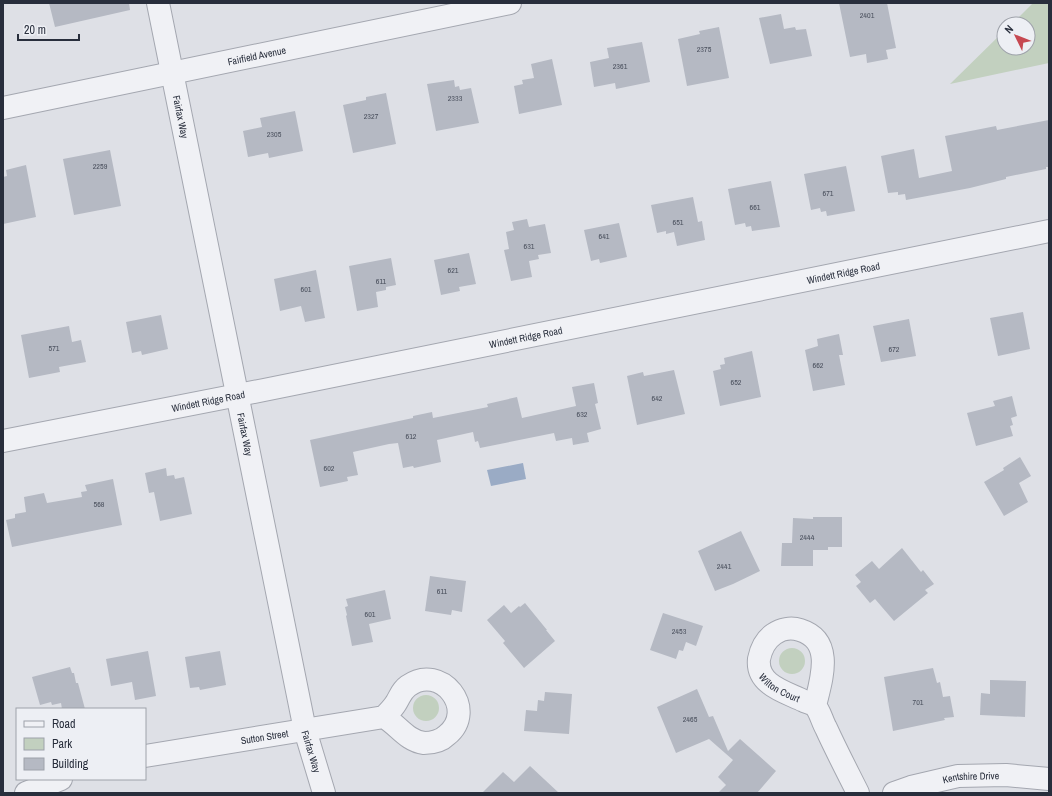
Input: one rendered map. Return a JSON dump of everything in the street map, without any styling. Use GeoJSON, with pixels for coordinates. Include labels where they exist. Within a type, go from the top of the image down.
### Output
{"type":"FeatureCollection","features":[{"type":"Feature","properties":{"kind":"street","name":"Fairfax Way"},"geometry":{"type":"LineString","coordinates":[[158,3],[304,730],[324,793]]}},
{"type":"Feature","properties":{"kind":"street","name":"Fairfield Avenue"},"geometry":{"type":"LineString","coordinates":[[3,108],[173,74],[474,6],[510,3]]}},
{"type":"Feature","properties":{"kind":"street","name":"Windett Ridge Road"},"geometry":{"type":"LineString","coordinates":[[3,441],[237,396],[1049,232]]}},
{"type":"Feature","properties":{"kind":"street"},"geometry":{"type":"LineString","coordinates":[[815,706],[858,793]]}},
{"type":"Feature","properties":{"kind":"street","name":"Sutton Street"},"geometry":{"type":"LineString","coordinates":[[146,756],[384,717]]}},
{"type":"Feature","properties":{"kind":"street","name":"Kentshire Drive"},"geometry":{"type":"LineString","coordinates":[[894,793],[911,787],[958,776],[1006,775],[1049,779]]}},
{"type":"Feature","properties":{"kind":"street"},"geometry":{"type":"LineString","coordinates":[[26,793],[58,780]]}},
{"type":"Feature","properties":{"kind":"green space"},"geometry":{"type":"Polygon","coordinates":[[[1033,3],[1049,3],[1049,63],[950,84],[996,39],[996,56],[1036,56],[1036,16],[1020,16],[1033,3]]]}},
{"type":"Feature","properties":{"kind":"green space"},"geometry":{"type":"Polygon","coordinates":[[[792,648],[802,651],[805,661],[802,671],[792,674],[782,671],[779,661],[782,651],[792,648]]]}},
{"type":"Feature","properties":{"kind":"green space"},"geometry":{"type":"Polygon","coordinates":[[[426,695],[435,699],[439,708],[435,717],[426,721],[417,717],[413,708],[417,699],[426,695]]]}},
{"type":"Feature","properties":{"kind":"water"},"geometry":{"type":"Polygon","coordinates":[[[523,463],[526,479],[491,486],[487,470],[523,463]]]}},
{"type":"Feature","properties":{"kind":"building"},"geometry":{"type":"Polygon","coordinates":[[[49,3],[129,3],[130,10],[55,27],[49,3]]]}},
{"type":"Feature","properties":{"kind":"building"},"geometry":{"type":"Polygon","coordinates":[[[839,3],[887,3],[896,48],[886,50],[888,59],[867,63],[866,54],[850,57],[839,3]]]}},
{"type":"Feature","properties":{"kind":"building"},"geometry":{"type":"Polygon","coordinates":[[[781,14],[784,29],[795,27],[796,30],[806,29],[812,56],[770,64],[759,18],[781,14]]]}},
{"type":"Feature","properties":{"kind":"building"},"geometry":{"type":"Polygon","coordinates":[[[719,27],[729,78],[687,86],[678,39],[700,34],[699,31],[719,27]]]}},
{"type":"Feature","properties":{"kind":"building"},"geometry":{"type":"Polygon","coordinates":[[[642,42],[650,82],[616,89],[615,83],[594,87],[590,62],[609,58],[607,48],[642,42]]]}},
{"type":"Feature","properties":{"kind":"building"},"geometry":{"type":"Polygon","coordinates":[[[552,59],[562,105],[519,114],[514,86],[523,84],[522,80],[534,78],[531,64],[552,59]]]}},
{"type":"Feature","properties":{"kind":"building"},"geometry":{"type":"Polygon","coordinates":[[[454,80],[455,87],[459,86],[460,90],[471,88],[479,123],[436,131],[427,84],[454,80]]]}},
{"type":"Feature","properties":{"kind":"building"},"geometry":{"type":"Polygon","coordinates":[[[386,93],[396,144],[353,153],[343,105],[366,100],[366,97],[386,93]]]}},
{"type":"Feature","properties":{"kind":"building"},"geometry":{"type":"Polygon","coordinates":[[[295,111],[303,151],[269,158],[268,153],[248,157],[243,131],[262,127],[260,118],[295,111]]]}},
{"type":"Feature","properties":{"kind":"building"},"geometry":{"type":"Polygon","coordinates":[[[1049,120],[1049,167],[1046,167],[1046,169],[1006,177],[1006,179],[970,188],[906,200],[905,194],[898,195],[898,192],[888,193],[881,156],[914,149],[919,178],[952,171],[945,136],[996,126],[997,130],[1049,120]]]}},
{"type":"Feature","properties":{"kind":"building"},"geometry":{"type":"Polygon","coordinates":[[[110,150],[121,206],[74,215],[63,159],[110,150]]]}},
{"type":"Feature","properties":{"kind":"building"},"geometry":{"type":"Polygon","coordinates":[[[26,165],[36,217],[3,224],[3,177],[7,176],[6,170],[26,165]]]}},
{"type":"Feature","properties":{"kind":"building"},"geometry":{"type":"Polygon","coordinates":[[[846,166],[855,211],[827,216],[826,211],[821,212],[820,208],[811,210],[804,174],[846,166]]]}},
{"type":"Feature","properties":{"kind":"building"},"geometry":{"type":"Polygon","coordinates":[[[771,181],[780,227],[752,231],[751,226],[746,227],[745,223],[735,225],[728,189],[771,181]]]}},
{"type":"Feature","properties":{"kind":"building"},"geometry":{"type":"Polygon","coordinates":[[[693,197],[698,222],[702,221],[705,240],[677,246],[674,232],[666,234],[666,231],[657,233],[651,205],[693,197]]]}},
{"type":"Feature","properties":{"kind":"building"},"geometry":{"type":"Polygon","coordinates":[[[527,219],[529,227],[545,224],[551,253],[538,255],[539,259],[529,261],[532,277],[511,281],[504,250],[509,249],[506,232],[514,230],[512,222],[527,219]]]}},
{"type":"Feature","properties":{"kind":"building"},"geometry":{"type":"Polygon","coordinates":[[[619,223],[627,257],[600,263],[599,259],[591,261],[584,230],[619,223]]]}},
{"type":"Feature","properties":{"kind":"building"},"geometry":{"type":"Polygon","coordinates":[[[469,253],[476,284],[459,287],[460,291],[441,295],[434,260],[469,253]]]}},
{"type":"Feature","properties":{"kind":"building"},"geometry":{"type":"Polygon","coordinates":[[[391,258],[396,285],[386,287],[386,290],[376,292],[378,307],[357,311],[349,266],[391,258]]]}},
{"type":"Feature","properties":{"kind":"building"},"geometry":{"type":"Polygon","coordinates":[[[316,270],[325,318],[305,322],[301,306],[280,311],[274,279],[316,270]]]}},
{"type":"Feature","properties":{"kind":"building"},"geometry":{"type":"Polygon","coordinates":[[[1023,312],[1030,349],[998,356],[990,318],[1023,312]]]}},
{"type":"Feature","properties":{"kind":"building"},"geometry":{"type":"Polygon","coordinates":[[[161,315],[168,349],[142,355],[141,351],[132,353],[126,322],[161,315]]]}},
{"type":"Feature","properties":{"kind":"building"},"geometry":{"type":"Polygon","coordinates":[[[909,319],[916,356],[881,362],[873,326],[909,319]]]}},
{"type":"Feature","properties":{"kind":"building"},"geometry":{"type":"Polygon","coordinates":[[[69,326],[72,342],[81,340],[86,362],[59,367],[60,372],[29,378],[21,335],[69,326]]]}},
{"type":"Feature","properties":{"kind":"building"},"geometry":{"type":"Polygon","coordinates":[[[839,334],[843,355],[839,355],[845,385],[813,391],[805,350],[818,346],[817,339],[839,334]]]}},
{"type":"Feature","properties":{"kind":"building"},"geometry":{"type":"Polygon","coordinates":[[[752,351],[761,397],[720,406],[713,371],[721,369],[720,365],[725,364],[724,358],[752,351]]]}},
{"type":"Feature","properties":{"kind":"building"},"geometry":{"type":"Polygon","coordinates":[[[674,370],[685,414],[637,425],[627,376],[643,372],[644,376],[674,370]]]}},
{"type":"Feature","properties":{"kind":"building"},"geometry":{"type":"Polygon","coordinates":[[[594,383],[598,403],[595,404],[601,429],[587,433],[589,442],[573,445],[572,438],[556,441],[554,433],[480,448],[478,441],[475,442],[473,432],[437,440],[441,462],[414,468],[413,466],[403,468],[398,443],[389,444],[353,452],[358,475],[347,477],[348,481],[320,487],[310,440],[413,418],[413,416],[432,412],[433,418],[488,407],[487,404],[517,397],[522,418],[576,406],[572,387],[594,383]]]}},
{"type":"Feature","properties":{"kind":"building"},"geometry":{"type":"Polygon","coordinates":[[[1012,396],[1017,416],[1011,418],[1013,425],[1010,426],[1013,436],[976,446],[967,413],[995,406],[993,401],[1012,396]]]}},
{"type":"Feature","properties":{"kind":"building"},"geometry":{"type":"Polygon","coordinates":[[[1020,457],[1031,476],[1019,483],[1028,502],[1004,516],[984,482],[1004,470],[1003,468],[1020,457]]]}},
{"type":"Feature","properties":{"kind":"building"},"geometry":{"type":"Polygon","coordinates":[[[166,468],[167,476],[174,475],[175,479],[184,477],[192,514],[160,521],[154,492],[149,493],[145,473],[166,468]]]}},
{"type":"Feature","properties":{"kind":"building"},"geometry":{"type":"Polygon","coordinates":[[[113,479],[122,525],[12,547],[6,520],[15,518],[15,514],[26,512],[24,497],[44,493],[47,503],[82,497],[81,492],[87,491],[85,485],[113,479]]]}},
{"type":"Feature","properties":{"kind":"building"},"geometry":{"type":"Polygon","coordinates":[[[813,517],[842,517],[842,547],[828,547],[828,550],[813,550],[813,566],[781,566],[782,543],[792,543],[793,518],[813,519],[813,517]]]}},
{"type":"Feature","properties":{"kind":"building"},"geometry":{"type":"Polygon","coordinates":[[[741,531],[760,571],[715,591],[698,551],[741,531]]]}},
{"type":"Feature","properties":{"kind":"building"},"geometry":{"type":"Polygon","coordinates":[[[902,548],[921,572],[923,570],[934,584],[925,590],[928,593],[894,621],[875,599],[870,603],[856,586],[861,582],[855,575],[872,561],[879,569],[902,548]]]}},
{"type":"Feature","properties":{"kind":"building"},"geometry":{"type":"Polygon","coordinates":[[[430,576],[466,581],[462,612],[452,610],[451,615],[425,611],[430,576]]]}},
{"type":"Feature","properties":{"kind":"building"},"geometry":{"type":"Polygon","coordinates":[[[385,590],[391,619],[369,624],[373,642],[352,646],[346,616],[345,607],[348,606],[346,599],[385,590]]]}},
{"type":"Feature","properties":{"kind":"building"},"geometry":{"type":"Polygon","coordinates":[[[525,603],[555,641],[524,668],[503,643],[505,641],[487,620],[504,605],[511,613],[525,603]]]}},
{"type":"Feature","properties":{"kind":"building"},"geometry":{"type":"Polygon","coordinates":[[[663,613],[703,626],[696,646],[686,642],[683,651],[679,650],[676,659],[650,650],[663,613]]]}},
{"type":"Feature","properties":{"kind":"building"},"geometry":{"type":"Polygon","coordinates":[[[148,651],[156,696],[135,700],[132,682],[111,686],[106,659],[148,651]]]}},
{"type":"Feature","properties":{"kind":"building"},"geometry":{"type":"Polygon","coordinates":[[[220,651],[226,685],[200,690],[199,687],[190,688],[185,657],[220,651]]]}},
{"type":"Feature","properties":{"kind":"building"},"geometry":{"type":"Polygon","coordinates":[[[70,667],[72,673],[74,673],[76,683],[78,683],[85,708],[62,708],[61,703],[52,705],[51,702],[40,705],[32,677],[70,667]]]}},
{"type":"Feature","properties":{"kind":"building"},"geometry":{"type":"Polygon","coordinates":[[[933,668],[937,683],[940,682],[943,697],[950,696],[954,717],[944,718],[945,720],[893,731],[884,677],[933,668]]]}},
{"type":"Feature","properties":{"kind":"building"},"geometry":{"type":"Polygon","coordinates":[[[990,680],[1026,681],[1025,717],[980,715],[981,693],[990,694],[990,680]]]}},
{"type":"Feature","properties":{"kind":"building"},"geometry":{"type":"Polygon","coordinates":[[[697,689],[709,717],[713,716],[728,751],[740,739],[776,771],[757,793],[718,793],[726,785],[718,777],[733,760],[709,739],[676,753],[657,707],[697,689]]]}},
{"type":"Feature","properties":{"kind":"building"},"geometry":{"type":"Polygon","coordinates":[[[545,692],[572,694],[569,734],[524,731],[526,710],[537,711],[538,700],[544,701],[545,692]]]}},
{"type":"Feature","properties":{"kind":"building"},"geometry":{"type":"Polygon","coordinates":[[[530,766],[559,793],[482,793],[503,772],[514,782],[530,766]]]}}]}
